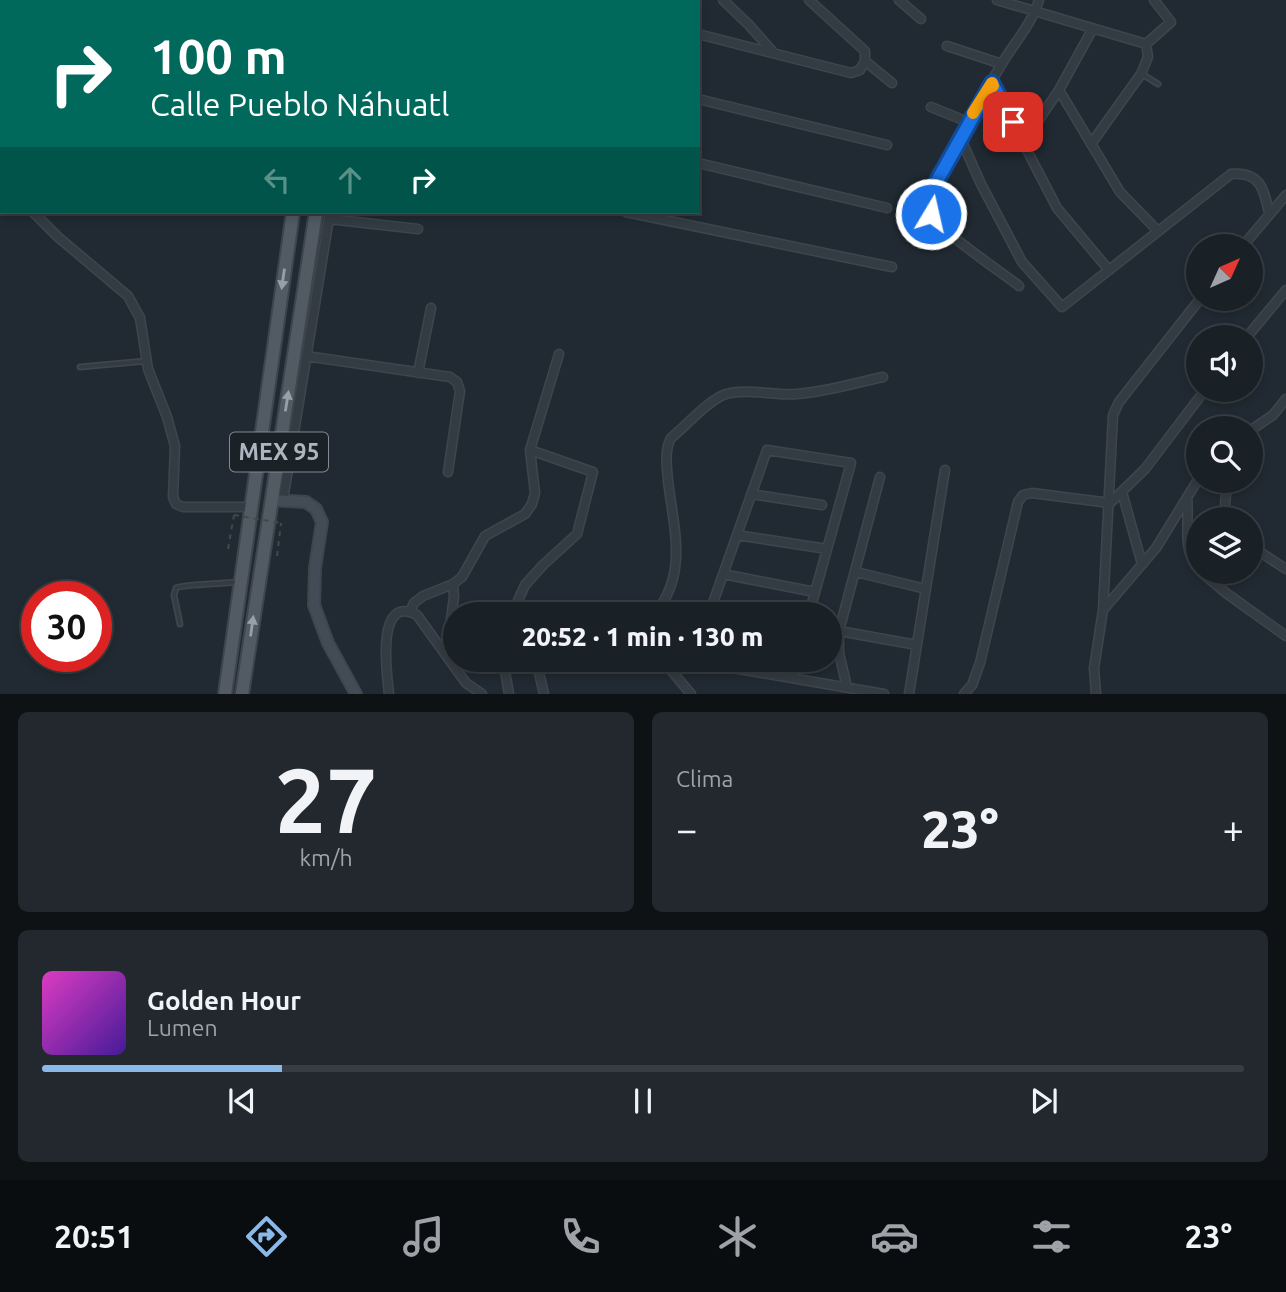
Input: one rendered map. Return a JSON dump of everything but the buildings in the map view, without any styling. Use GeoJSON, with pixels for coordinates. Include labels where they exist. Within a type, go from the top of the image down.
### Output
{"type":"FeatureCollection","features":[{"type":"Feature","properties":{"kind":"main road","name":"MEX 95"},"geometry":{"type":"LineString","coordinates":[[225,694],[242,582],[249,507],[293,214]]}},
{"type":"Feature","properties":{"kind":"main road","name":"MEX 95"},"geometry":{"type":"LineString","coordinates":[[242,694],[277,500],[316,214]]}},
{"type":"Feature","properties":{"kind":"street"},"geometry":{"type":"LineString","coordinates":[[723,0],[772,51]]}},
{"type":"Feature","properties":{"kind":"street"},"geometry":{"type":"LineString","coordinates":[[700,34],[851,73],[860,70],[865,61],[865,51],[809,0]]}},
{"type":"Feature","properties":{"kind":"street"},"geometry":{"type":"LineString","coordinates":[[899,0],[921,19]]}},
{"type":"Feature","properties":{"kind":"street"},"geometry":{"type":"LineString","coordinates":[[997,0],[1146,44]]}},
{"type":"Feature","properties":{"kind":"street"},"geometry":{"type":"LineString","coordinates":[[1019,285],[947,230],[931,214],[928,203],[933,188],[968,122],[1035,13],[1039,0]]}},
{"type":"Feature","properties":{"kind":"street"},"geometry":{"type":"LineString","coordinates":[[1146,44],[1171,22],[1154,0]]}},
{"type":"Feature","properties":{"kind":"street"},"geometry":{"type":"LineString","coordinates":[[1024,142],[1059,90],[1092,30]]}},
{"type":"Feature","properties":{"kind":"street"},"geometry":{"type":"LineString","coordinates":[[1091,144],[1141,74],[1148,57],[1146,44]]}},
{"type":"Feature","properties":{"kind":"street"},"geometry":{"type":"LineString","coordinates":[[947,46],[1002,64]]}},
{"type":"Feature","properties":{"kind":"street"},"geometry":{"type":"LineString","coordinates":[[865,61],[892,83]]}},
{"type":"Feature","properties":{"kind":"street"},"geometry":{"type":"LineString","coordinates":[[992,83],[1057,208],[1108,269]]}},
{"type":"Feature","properties":{"kind":"street"},"geometry":{"type":"LineString","coordinates":[[1059,90],[1120,192],[1157,230]]}},
{"type":"Feature","properties":{"kind":"street"},"geometry":{"type":"LineString","coordinates":[[700,99],[887,145]]}},
{"type":"Feature","properties":{"kind":"street"},"geometry":{"type":"LineString","coordinates":[[931,107],[968,122]]}},
{"type":"Feature","properties":{"kind":"street"},"geometry":{"type":"LineString","coordinates":[[960,137],[1022,262],[1062,307],[1231,174],[1244,173],[1256,179],[1265,192],[1269,213]]}},
{"type":"Feature","properties":{"kind":"street"},"geometry":{"type":"LineString","coordinates":[[700,163],[887,208]]}},
{"type":"Feature","properties":{"kind":"street"},"geometry":{"type":"LineString","coordinates":[[1252,234],[1286,195]]}},
{"type":"Feature","properties":{"kind":"street"},"geometry":{"type":"LineString","coordinates":[[35,214],[128,296],[140,318],[146,361],[175,446],[173,497],[176,504],[183,507],[249,507]]}},
{"type":"Feature","properties":{"kind":"street"},"geometry":{"type":"LineString","coordinates":[[647,214],[892,267]]}},
{"type":"Feature","properties":{"kind":"street"},"geometry":{"type":"LineString","coordinates":[[356,694],[328,643],[314,605],[315,568],[322,522],[316,509],[306,502],[277,500],[306,356],[329,215],[418,229]]}},
{"type":"Feature","properties":{"kind":"street"},"geometry":{"type":"LineString","coordinates":[[1257,325],[1286,290]]}},
{"type":"Feature","properties":{"kind":"street"},"geometry":{"type":"LineString","coordinates":[[418,373],[431,308]]}},
{"type":"Feature","properties":{"kind":"street"},"geometry":{"type":"LineString","coordinates":[[1096,694],[1095,656],[1103,610],[1113,415],[1119,401],[1190,312]]}},
{"type":"Feature","properties":{"kind":"street"},"geometry":{"type":"LineString","coordinates":[[410,611],[414,603],[423,596],[453,584],[462,577],[485,536],[525,514],[533,504],[535,493],[530,450],[559,354]]}},
{"type":"Feature","properties":{"kind":"street"},"geometry":{"type":"LineString","coordinates":[[306,356],[450,377],[457,382],[460,391],[448,472]]}},
{"type":"Feature","properties":{"kind":"street"},"geometry":{"type":"LineString","coordinates":[[662,602],[672,586],[675,570],[676,548],[667,467],[667,447],[671,438],[714,400],[726,394],[815,393],[883,377]]}},
{"type":"Feature","properties":{"kind":"street"},"geometry":{"type":"LineString","coordinates":[[1263,422],[1273,415],[1286,399]]}},
{"type":"Feature","properties":{"kind":"street"},"geometry":{"type":"LineString","coordinates":[[964,694],[972,685],[980,663],[1018,502],[1023,495],[1110,503],[1144,469],[1196,402]]}},
{"type":"Feature","properties":{"kind":"street"},"geometry":{"type":"LineString","coordinates":[[517,602],[525,585],[542,565],[578,534],[593,472],[530,450]]}},
{"type":"Feature","properties":{"kind":"street"},"geometry":{"type":"LineString","coordinates":[[713,602],[767,450],[851,463],[812,602]]}},
{"type":"Feature","properties":{"kind":"street"},"geometry":{"type":"LineString","coordinates":[[909,694],[945,470]]}},
{"type":"Feature","properties":{"kind":"street"},"geometry":{"type":"LineString","coordinates":[[842,621],[880,477]]}},
{"type":"Feature","properties":{"kind":"street"},"geometry":{"type":"LineString","coordinates":[[1122,492],[1142,564]]}},
{"type":"Feature","properties":{"kind":"street"},"geometry":{"type":"LineString","coordinates":[[1103,610],[1156,548],[1190,493]]}},
{"type":"Feature","properties":{"kind":"street"},"geometry":{"type":"LineString","coordinates":[[751,495],[822,505]]}},
{"type":"Feature","properties":{"kind":"street"},"geometry":{"type":"LineString","coordinates":[[1187,497],[1188,507]]}},
{"type":"Feature","properties":{"kind":"street"},"geometry":{"type":"LineString","coordinates":[[737,535],[827,549]]}},
{"type":"Feature","properties":{"kind":"street"},"geometry":{"type":"LineString","coordinates":[[1263,555],[1286,569]]}},
{"type":"Feature","properties":{"kind":"street"},"geometry":{"type":"LineString","coordinates":[[856,572],[926,589]]}},
{"type":"Feature","properties":{"kind":"street"},"geometry":{"type":"LineString","coordinates":[[723,574],[815,592]]}},
{"type":"Feature","properties":{"kind":"street"},"geometry":{"type":"LineString","coordinates":[[453,584],[453,602]]}},
{"type":"Feature","properties":{"kind":"street"},"geometry":{"type":"LineString","coordinates":[[1215,584],[1286,636]]}},
{"type":"Feature","properties":{"kind":"street"},"geometry":{"type":"LineString","coordinates":[[389,694],[385,648],[388,628],[393,618],[401,612],[410,611],[417,615],[443,650]]}},
{"type":"Feature","properties":{"kind":"street"},"geometry":{"type":"LineString","coordinates":[[842,632],[917,645]]}},
{"type":"Feature","properties":{"kind":"street"},"geometry":{"type":"LineString","coordinates":[[842,668],[846,687]]}},
{"type":"Feature","properties":{"kind":"street"},"geometry":{"type":"LineString","coordinates":[[458,672],[466,683],[482,694]]}},
{"type":"Feature","properties":{"kind":"street"},"geometry":{"type":"LineString","coordinates":[[505,672],[509,694]]}},
{"type":"Feature","properties":{"kind":"street"},"geometry":{"type":"LineString","coordinates":[[539,672],[544,694]]}},
{"type":"Feature","properties":{"kind":"street"},"geometry":{"type":"LineString","coordinates":[[672,672],[691,694]]}},
{"type":"Feature","properties":{"kind":"street"},"geometry":{"type":"LineString","coordinates":[[757,672],[884,694]]}},
{"type":"Feature","properties":{"kind":"street"},"geometry":{"type":"LineString","coordinates":[[792,678],[794,672]]}},
{"type":"Feature","properties":{"kind":"lane"},"geometry":{"type":"LineString","coordinates":[[1141,74],[1158,83]]}},
{"type":"Feature","properties":{"kind":"lane"},"geometry":{"type":"LineString","coordinates":[[80,368],[146,361]]}},
{"type":"Feature","properties":{"kind":"lane"},"geometry":{"type":"LineString","coordinates":[[180,624],[174,595],[176,588],[182,585],[206,586],[242,582]]}},
{"type":"Feature","properties":{"kind":"path"},"geometry":{"type":"LineString","coordinates":[[228,549],[234,515],[281,523],[277,556]]}},
{"type":"Feature","properties":{"kind":"slow traffic"},"geometry":{"type":"LineString","coordinates":[[973,113],[992,83],[993,86]]}},
{"type":"Feature","properties":{"kind":"route"},"geometry":{"type":"LineString","coordinates":[[931,214],[928,203],[933,188],[992,83],[1013,122]]}}]}
